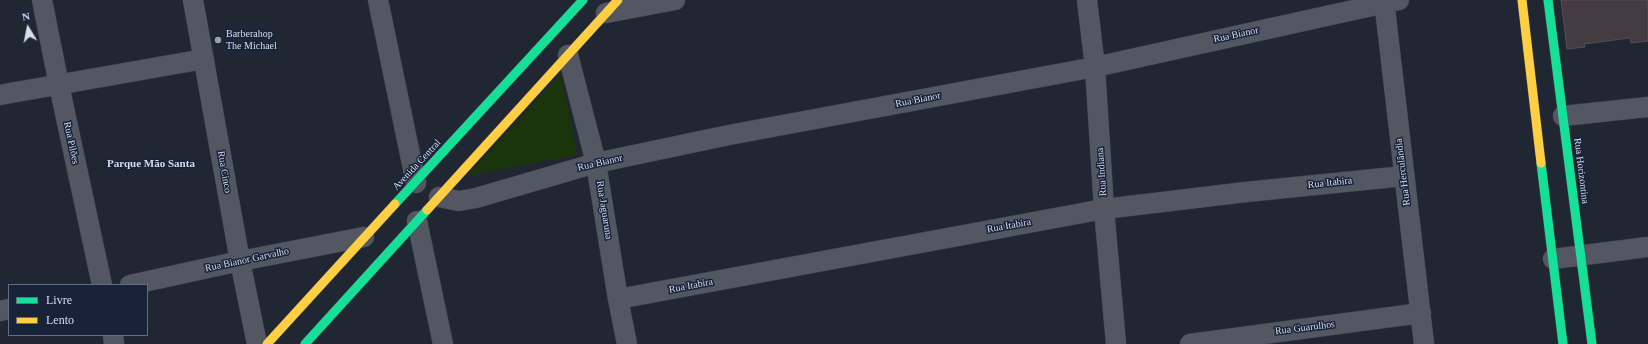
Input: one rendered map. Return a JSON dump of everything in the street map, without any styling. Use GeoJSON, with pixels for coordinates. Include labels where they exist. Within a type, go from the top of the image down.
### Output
{"type":"FeatureCollection","features":[{"type":"Feature","properties":{"kind":"main road","name":"Avenida Central"},"geometry":{"type":"LineString","coordinates":[[267,344],[364,237],[416,183],[568,7],[583,0]]}},
{"type":"Feature","properties":{"kind":"main road"},"geometry":{"type":"LineString","coordinates":[[1522,0],[1563,344]]}},
{"type":"Feature","properties":{"kind":"main road","name":"Rua Horizontina"},"geometry":{"type":"LineString","coordinates":[[1548,0],[1592,344]]}},
{"type":"Feature","properties":{"kind":"main road"},"geometry":{"type":"LineString","coordinates":[[305,344],[612,6]]}},
{"type":"Feature","properties":{"kind":"street","name":"Rua Pilões"},"geometry":{"type":"LineString","coordinates":[[42,0],[102,284]]}},
{"type":"Feature","properties":{"kind":"street","name":"Rua Cinco"},"geometry":{"type":"LineString","coordinates":[[193,0],[256,344]]}},
{"type":"Feature","properties":{"kind":"street"},"geometry":{"type":"LineString","coordinates":[[378,0],[416,183]]}},
{"type":"Feature","properties":{"kind":"street"},"geometry":{"type":"LineString","coordinates":[[612,6],[675,0]]}},
{"type":"Feature","properties":{"kind":"street","name":"Rua Indiana"},"geometry":{"type":"LineString","coordinates":[[1087,0],[1095,67],[1104,209],[1116,344]]}},
{"type":"Feature","properties":{"kind":"street","name":"Rua Bianor"},"geometry":{"type":"LineString","coordinates":[[439,197],[459,201],[476,198],[596,163],[729,135],[1095,67],[1389,1]]}},
{"type":"Feature","properties":{"kind":"street","name":"Rua Herculândia"},"geometry":{"type":"LineString","coordinates":[[1389,1],[1404,176],[1424,344]]}},
{"type":"Feature","properties":{"kind":"street","name":"Rua Jaguaruna"},"geometry":{"type":"LineString","coordinates":[[568,54],[596,163],[618,299],[627,344]]}},
{"type":"Feature","properties":{"kind":"street"},"geometry":{"type":"LineString","coordinates":[[0,95],[204,59]]}},
{"type":"Feature","properties":{"kind":"street"},"geometry":{"type":"LineString","coordinates":[[1563,116],[1648,107]]}},
{"type":"Feature","properties":{"kind":"street","name":"Rua Itabira"},"geometry":{"type":"LineString","coordinates":[[618,299],[1104,209],[1246,192],[1404,176]]}},
{"type":"Feature","properties":{"kind":"street"},"geometry":{"type":"LineString","coordinates":[[417,221],[443,344]]}},
{"type":"Feature","properties":{"kind":"street","name":"Rua Bianor Garvalho"},"geometry":{"type":"LineString","coordinates":[[135,284],[240,261],[364,237]]}},
{"type":"Feature","properties":{"kind":"street"},"geometry":{"type":"LineString","coordinates":[[1553,259],[1648,247]]}},
{"type":"Feature","properties":{"kind":"street","name":"Rua Guarulhos"},"geometry":{"type":"LineString","coordinates":[[1190,344],[1421,313]]}},
{"type":"Feature","properties":{"kind":"green space"},"geometry":{"type":"Polygon","coordinates":[[[561,74],[577,155],[467,176],[561,74]]]}},
{"type":"Feature","properties":{"kind":"building"},"geometry":{"type":"Polygon","coordinates":[[[1561,0],[1648,0],[1648,41],[1631,43],[1630,38],[1584,44],[1585,47],[1567,49],[1561,0]]]}},
{"type":"Feature","properties":{"kind":"traffic: fast"},"geometry":{"type":"LineString","coordinates":[[395,204],[583,0]]}},
{"type":"Feature","properties":{"kind":"traffic: fast"},"geometry":{"type":"LineString","coordinates":[[1548,0],[1592,344]]}},
{"type":"Feature","properties":{"kind":"traffic: fast"},"geometry":{"type":"LineString","coordinates":[[1541,163],[1563,344]]}},
{"type":"Feature","properties":{"kind":"traffic: fast"},"geometry":{"type":"LineString","coordinates":[[305,344],[427,210]]}},
{"type":"Feature","properties":{"kind":"traffic: slow"},"geometry":{"type":"LineString","coordinates":[[427,210],[618,0]]}},
{"type":"Feature","properties":{"kind":"traffic: slow"},"geometry":{"type":"LineString","coordinates":[[1522,0],[1541,163]]}},
{"type":"Feature","properties":{"kind":"traffic: slow"},"geometry":{"type":"LineString","coordinates":[[267,344],[395,204]]}},
{"type":"Feature","properties":{"kind":"place","name":"Barberahop The Michael"},"geometry":{"type":"Point","coordinates":[218,40]}},
{"type":"Feature","properties":{"kind":"district","name":"Parque Mão Santa"},"geometry":{"type":"Point","coordinates":[151,164]}}]}
